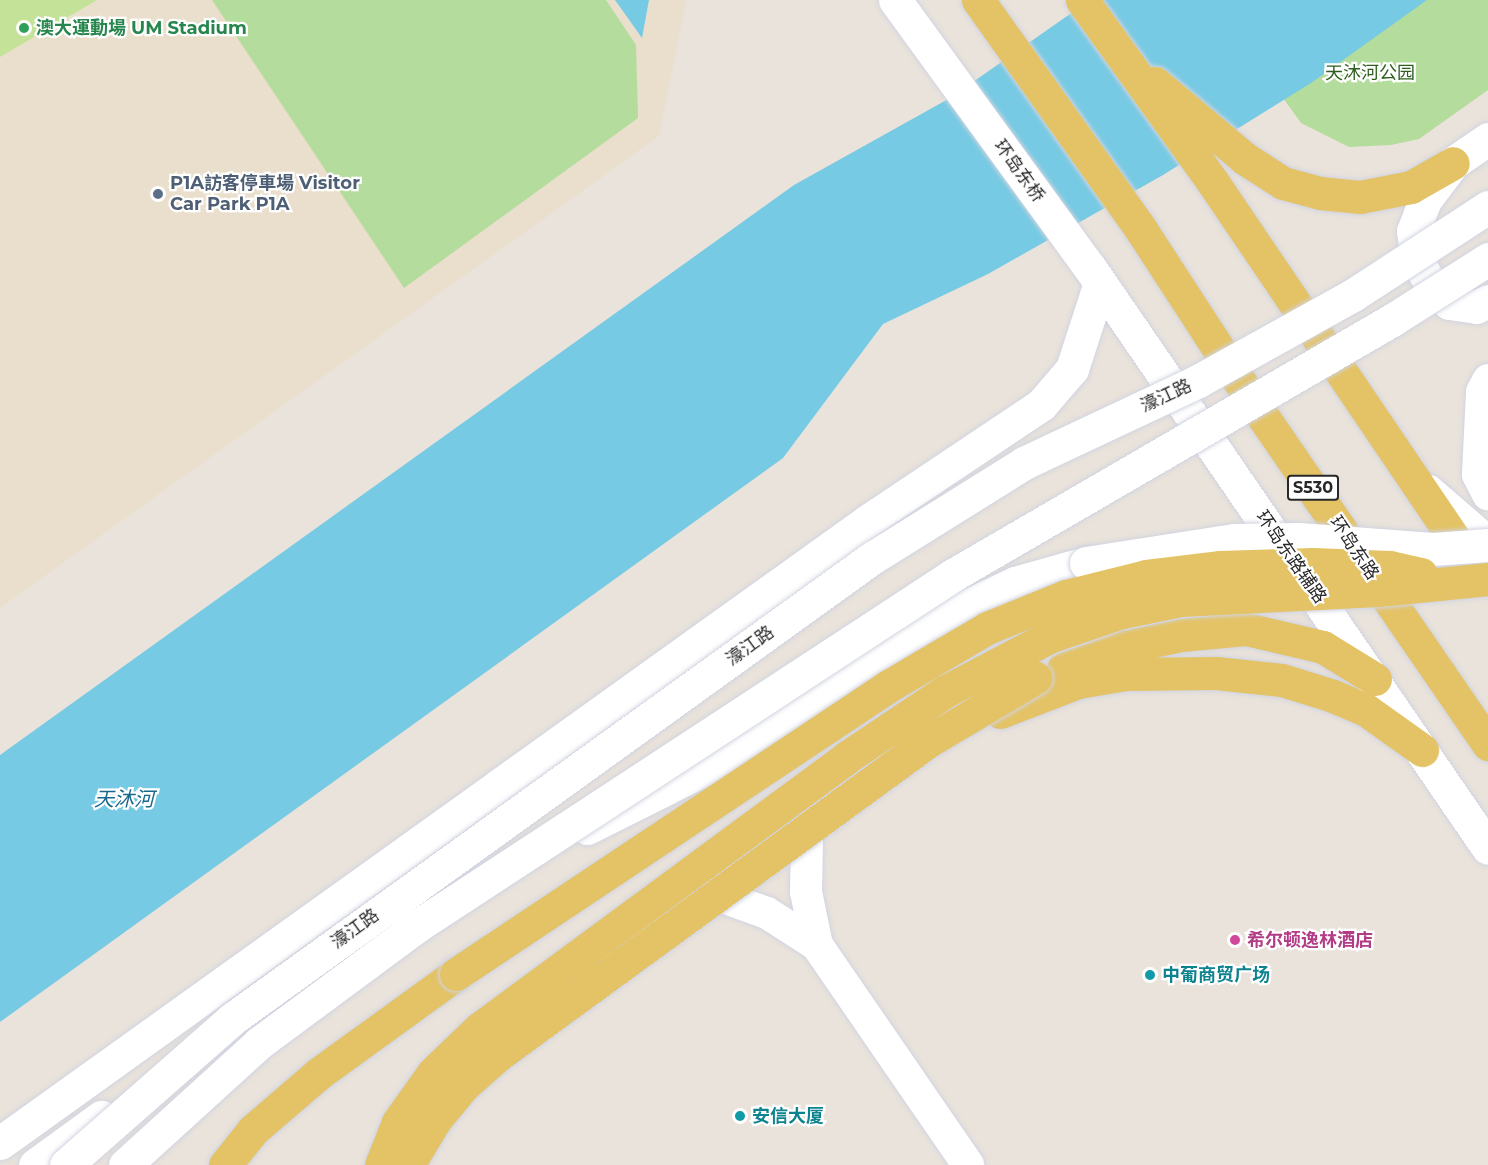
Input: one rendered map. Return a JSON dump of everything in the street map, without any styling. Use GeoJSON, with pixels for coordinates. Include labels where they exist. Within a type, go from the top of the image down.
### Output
{"type":"FeatureCollection","features":[{"type":"Feature","properties":{"kind":"main road","name":"环岛东桥"},"geometry":{"type":"LineString","coordinates":[[895,0],[1095,276]]}},
{"type":"Feature","properties":{"kind":"main road","name":"环岛东路"},"geometry":{"type":"LineString","coordinates":[[978,0],[1142,231],[1257,408],[1488,744]]}},
{"type":"Feature","properties":{"kind":"main road"},"geometry":{"type":"LineString","coordinates":[[1082,0],[1214,184],[1488,588]]}},
{"type":"Feature","properties":{"kind":"main road"},"geometry":{"type":"LineString","coordinates":[[1120,56],[1226,140],[1244,158],[1282,183],[1320,193],[1360,197],[1411,187],[1453,163],[1488,139]]}},
{"type":"Feature","properties":{"kind":"main road"},"geometry":{"type":"LineString","coordinates":[[1453,163],[1425,200],[1413,231],[1416,260],[1431,285],[1449,303],[1476,306],[1488,301]]}},
{"type":"Feature","properties":{"kind":"main road","name":"濠江路"},"geometry":{"type":"LineString","coordinates":[[66,1165],[232,1019],[872,558],[1024,463],[1198,381],[1353,295],[1488,207]]}},
{"type":"Feature","properties":{"kind":"main road","name":"濠江路"},"geometry":{"type":"LineString","coordinates":[[125,1165],[259,1043],[417,926],[953,575],[1392,320],[1488,259]]}},
{"type":"Feature","properties":{"kind":"main road"},"geometry":{"type":"LineString","coordinates":[[0,1143],[856,529],[1041,405],[1072,369],[1095,276]]}},
{"type":"Feature","properties":{"kind":"main road","name":"环岛东路辅路"},"geometry":{"type":"LineString","coordinates":[[1095,276],[1375,679],[1488,848]]}},
{"type":"Feature","properties":{"kind":"main road"},"geometry":{"type":"LineString","coordinates":[[1488,380],[1482,392],[1478,474],[1488,494]]}},
{"type":"Feature","properties":{"kind":"main road"},"geometry":{"type":"LineString","coordinates":[[1411,476],[1488,544]]}},
{"type":"Feature","properties":{"kind":"main road"},"geometry":{"type":"LineString","coordinates":[[508,867],[703,770],[949,614],[1015,583],[1086,563],[1235,540],[1298,539],[1433,549],[1488,544]]}},
{"type":"Feature","properties":{"kind":"main road"},"geometry":{"type":"LineString","coordinates":[[225,1165],[253,1130],[290,1098],[456,974],[887,687],[987,628],[1066,596],[1146,576],[1220,567],[1313,564],[1390,567],[1451,581],[1488,564]]}},
{"type":"Feature","properties":{"kind":"main road"},"geometry":{"type":"LineString","coordinates":[[381,1165],[398,1122],[433,1074],[480,1028],[837,764],[944,692],[1051,636],[1122,612],[1181,600],[1378,590],[1488,579]]}},
{"type":"Feature","properties":{"kind":"main road"},"geometry":{"type":"LineString","coordinates":[[408,1165],[442,1111],[463,1086],[498,1055],[927,742],[1035,678],[1124,647],[1180,635],[1246,629],[1323,647],[1375,679]]}},
{"type":"Feature","properties":{"kind":"main road"},"geometry":{"type":"LineString","coordinates":[[375,1165],[807,840],[967,728],[1024,700],[1078,682],[1126,674],[1216,673],[1282,680],[1365,710],[1422,750]]}},
{"type":"Feature","properties":{"kind":"main road"},"geometry":{"type":"LineString","coordinates":[[35,1165],[232,1019]]}},
{"type":"Feature","properties":{"kind":"main road"},"geometry":{"type":"LineString","coordinates":[[250,1165],[260,1141],[290,1098]]}},
{"type":"Feature","properties":{"kind":"street"},"geometry":{"type":"LineString","coordinates":[[807,840],[806,892],[818,945],[968,1165]]}},
{"type":"Feature","properties":{"kind":"street"},"geometry":{"type":"LineString","coordinates":[[728,899],[767,913],[818,945]]}},
{"type":"Feature","properties":{"kind":"shaded area"},"geometry":{"type":"Polygon","coordinates":[[[0,0],[686,0],[659,136],[0,608],[0,0]]]}},
{"type":"Feature","properties":{"kind":"green space","name":"澳大運動場 UM Stadium"},"geometry":{"type":"Polygon","coordinates":[[[0,0],[97,0],[0,57],[0,0]]]}},
{"type":"Feature","properties":{"kind":"green space"},"geometry":{"type":"Polygon","coordinates":[[[212,0],[606,0],[636,45],[638,118],[404,288],[212,0]]]}},
{"type":"Feature","properties":{"kind":"green space","name":"天沐河公园"},"geometry":{"type":"Polygon","coordinates":[[[1213,0],[1488,0],[1488,90],[1419,139],[1391,145],[1349,147],[1301,123],[1213,0]]]}},
{"type":"Feature","properties":{"kind":"water"},"geometry":{"type":"Polygon","coordinates":[[[615,0],[649,0],[642,38],[615,0]]]}},
{"type":"Feature","properties":{"kind":"water","name":"天沐河"},"geometry":{"type":"Polygon","coordinates":[[[1090,0],[1427,0],[1311,83],[1163,175],[988,274],[883,324],[783,458],[0,1022],[0,755],[794,185],[950,98],[1090,0]]]}},
{"type":"Feature","properties":{"kind":"place","name":"澳大運動場 UM Stadium"},"geometry":{"type":"Point","coordinates":[24,28]}},
{"type":"Feature","properties":{"kind":"place","name":"P1A訪客停車場 Visitor Car Park P1A"},"geometry":{"type":"Point","coordinates":[158,194]}},
{"type":"Feature","properties":{"kind":"place","name":"希尔顿逸林酒店"},"geometry":{"type":"Point","coordinates":[1235,940]}},
{"type":"Feature","properties":{"kind":"place","name":"中葡商贸广场"},"geometry":{"type":"Point","coordinates":[1150,975]}},
{"type":"Feature","properties":{"kind":"place","name":"安信大厦"},"geometry":{"type":"Point","coordinates":[740,1116]}}]}
